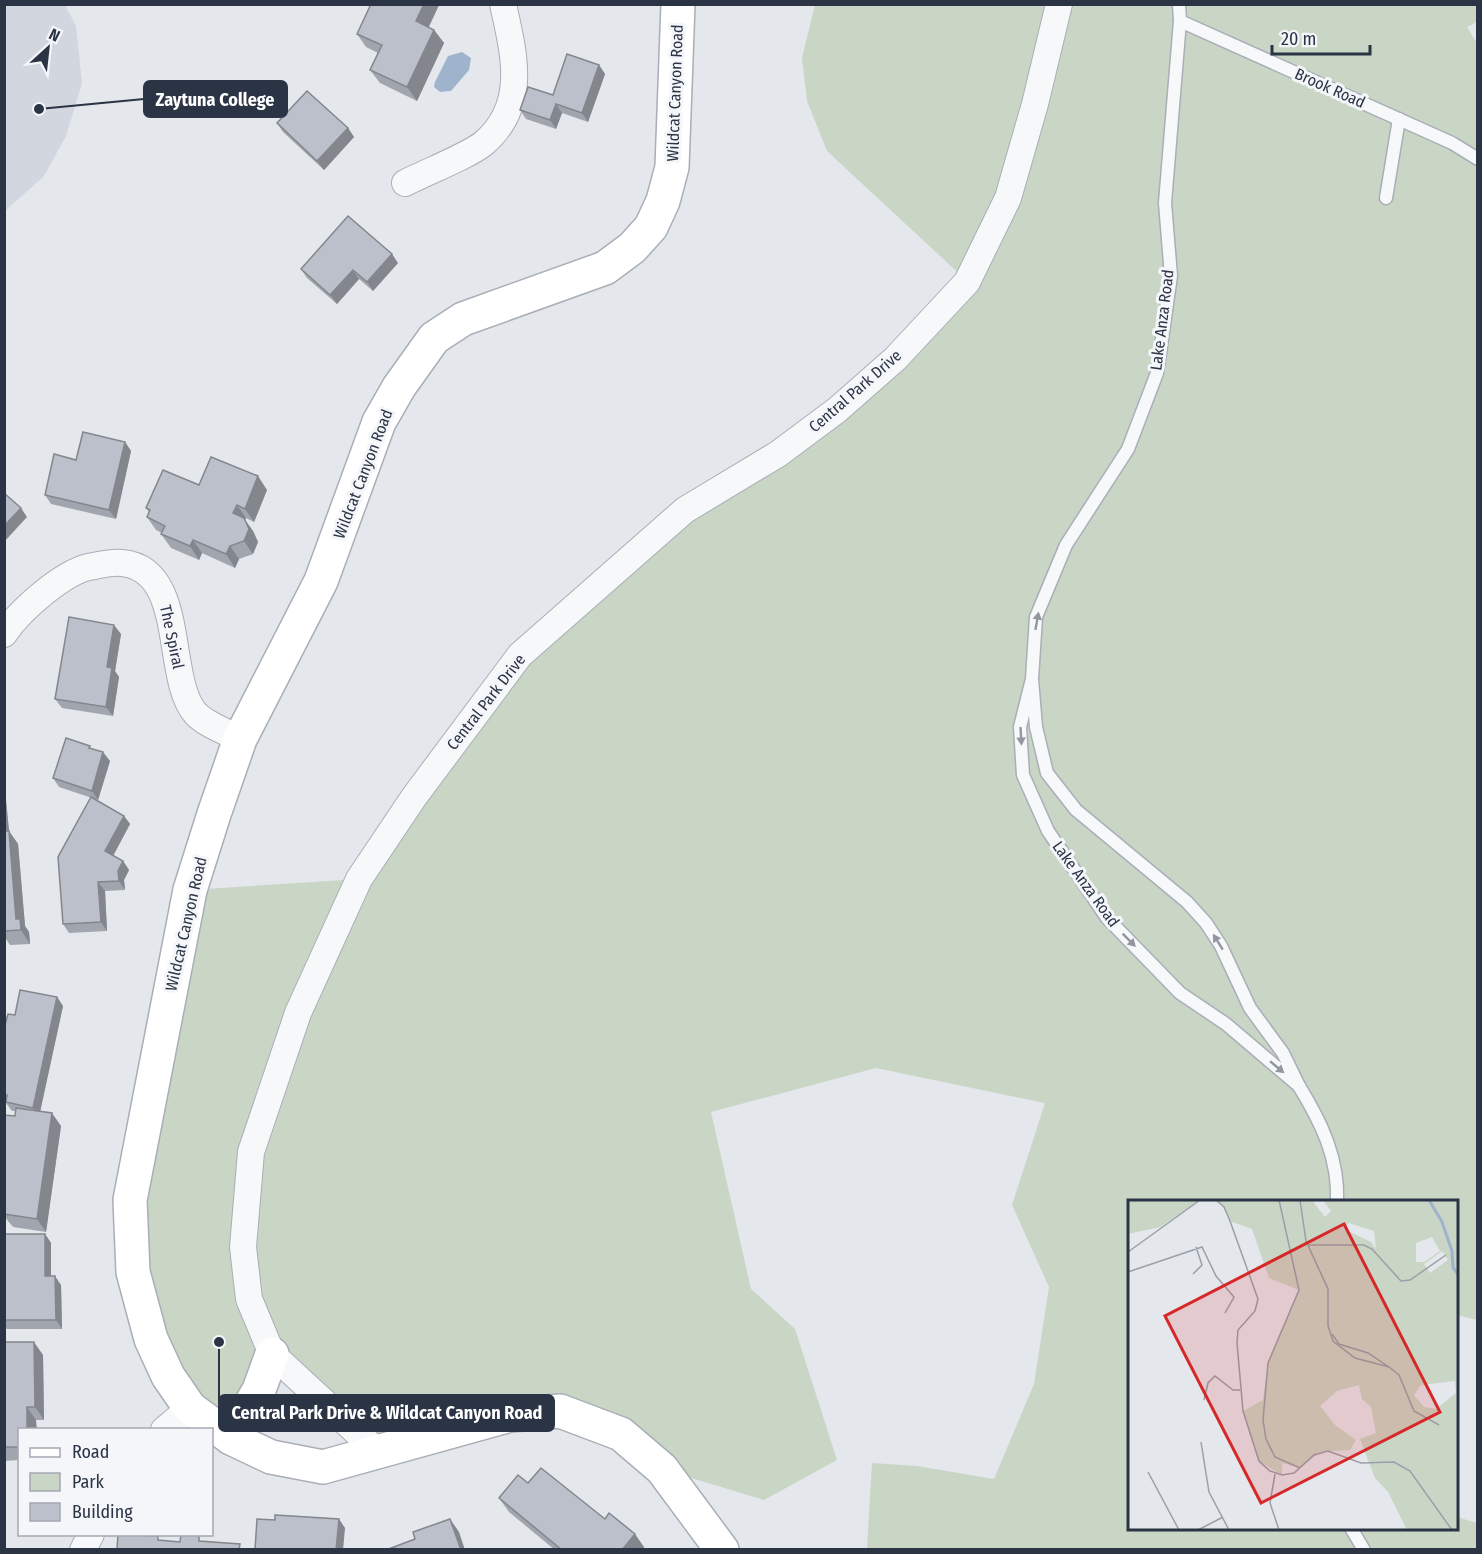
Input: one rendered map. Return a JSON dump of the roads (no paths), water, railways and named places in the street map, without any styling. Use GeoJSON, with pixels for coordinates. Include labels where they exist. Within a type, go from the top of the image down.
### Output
{"type":"FeatureCollection","features":[{"type":"Feature","properties":{"kind":"street"},"geometry":{"type":"LineString","coordinates":[[405,183],[484,143],[512,108],[514,53],[503,4]]}},
{"type":"Feature","properties":{"kind":"street","name":"Wildcat Canyon Road"},"geometry":{"type":"LineString","coordinates":[[678,4],[672,167],[663,201],[651,227],[632,248],[605,268],[463,319],[434,338],[399,387],[380,422],[321,581],[240,739],[190,890],[130,1200],[133,1272],[150,1340],[168,1376],[190,1408],[231,1438],[271,1457],[323,1467],[510,1415],[560,1412],[621,1434],[662,1469],[722,1550]]}},
{"type":"Feature","properties":{"kind":"street","name":"Central Park Drive"},"geometry":{"type":"LineString","coordinates":[[378,1452],[272,1354],[249,1299],[243,1247],[251,1152],[298,1013],[359,879],[414,796],[520,655],[685,510],[778,454],[837,410],[895,359],[967,282],[1008,198],[1035,104],[1059,4]]}},
{"type":"Feature","properties":{"kind":"street","name":"The Spiral"},"geometry":{"type":"LineString","coordinates":[[4,634],[56,583],[90,566],[123,562],[148,574],[162,596],[176,638],[181,680],[187,697],[197,714],[240,739]]}},
{"type":"Feature","properties":{"kind":"street"},"geometry":{"type":"LineString","coordinates":[[231,1438],[258,1390],[272,1354]]}},
{"type":"Feature","properties":{"kind":"street"},"geometry":{"type":"LineString","coordinates":[[166,1428],[190,1408]]}},
{"type":"Feature","properties":{"kind":"street"},"geometry":{"type":"LineString","coordinates":[[83,1550],[90,1536]]}},
{"type":"Feature","properties":{"kind":"lane","name":"Lake Anza Road"},"geometry":{"type":"LineString","coordinates":[[1179,4],[1180,21],[1165,203],[1171,276],[1157,373],[1128,449],[1066,545],[1036,617],[1032,679],[1036,727],[1047,773],[1076,810],[1187,902],[1206,923],[1221,946],[1250,1008],[1283,1053],[1299,1086],[1323,1126],[1338,1178],[1337,1200]]}},
{"type":"Feature","properties":{"kind":"lane","name":"Brook Road"},"geometry":{"type":"LineString","coordinates":[[1180,21],[1452,143],[1478,159]]}},
{"type":"Feature","properties":{"kind":"lane"},"geometry":{"type":"LineString","coordinates":[[1386,198],[1399,119]]}},
{"type":"Feature","properties":{"kind":"lane","name":"Lake Anza Road"},"geometry":{"type":"LineString","coordinates":[[1032,679],[1020,727],[1023,775],[1048,831],[1107,918],[1180,993],[1226,1024],[1299,1086]]}},
{"type":"Feature","properties":{"kind":"lane"},"geometry":{"type":"LineString","coordinates":[[1351,1530],[1364,1550]]}},
{"type":"Feature","properties":{"kind":"water"},"geometry":{"type":"Polygon","coordinates":[[[462,52],[471,58],[469,70],[451,91],[440,92],[434,87],[435,82],[448,56],[462,52]]]}},
{"type":"Feature","properties":{"kind":"place","name":"Zaytuna College"},"geometry":{"type":"Point","coordinates":[39,109]}},
{"type":"Feature","properties":{"kind":"place","name":"Central Park Drive & Wildcat Canyon Road"},"geometry":{"type":"Point","coordinates":[219,1342]}}]}
